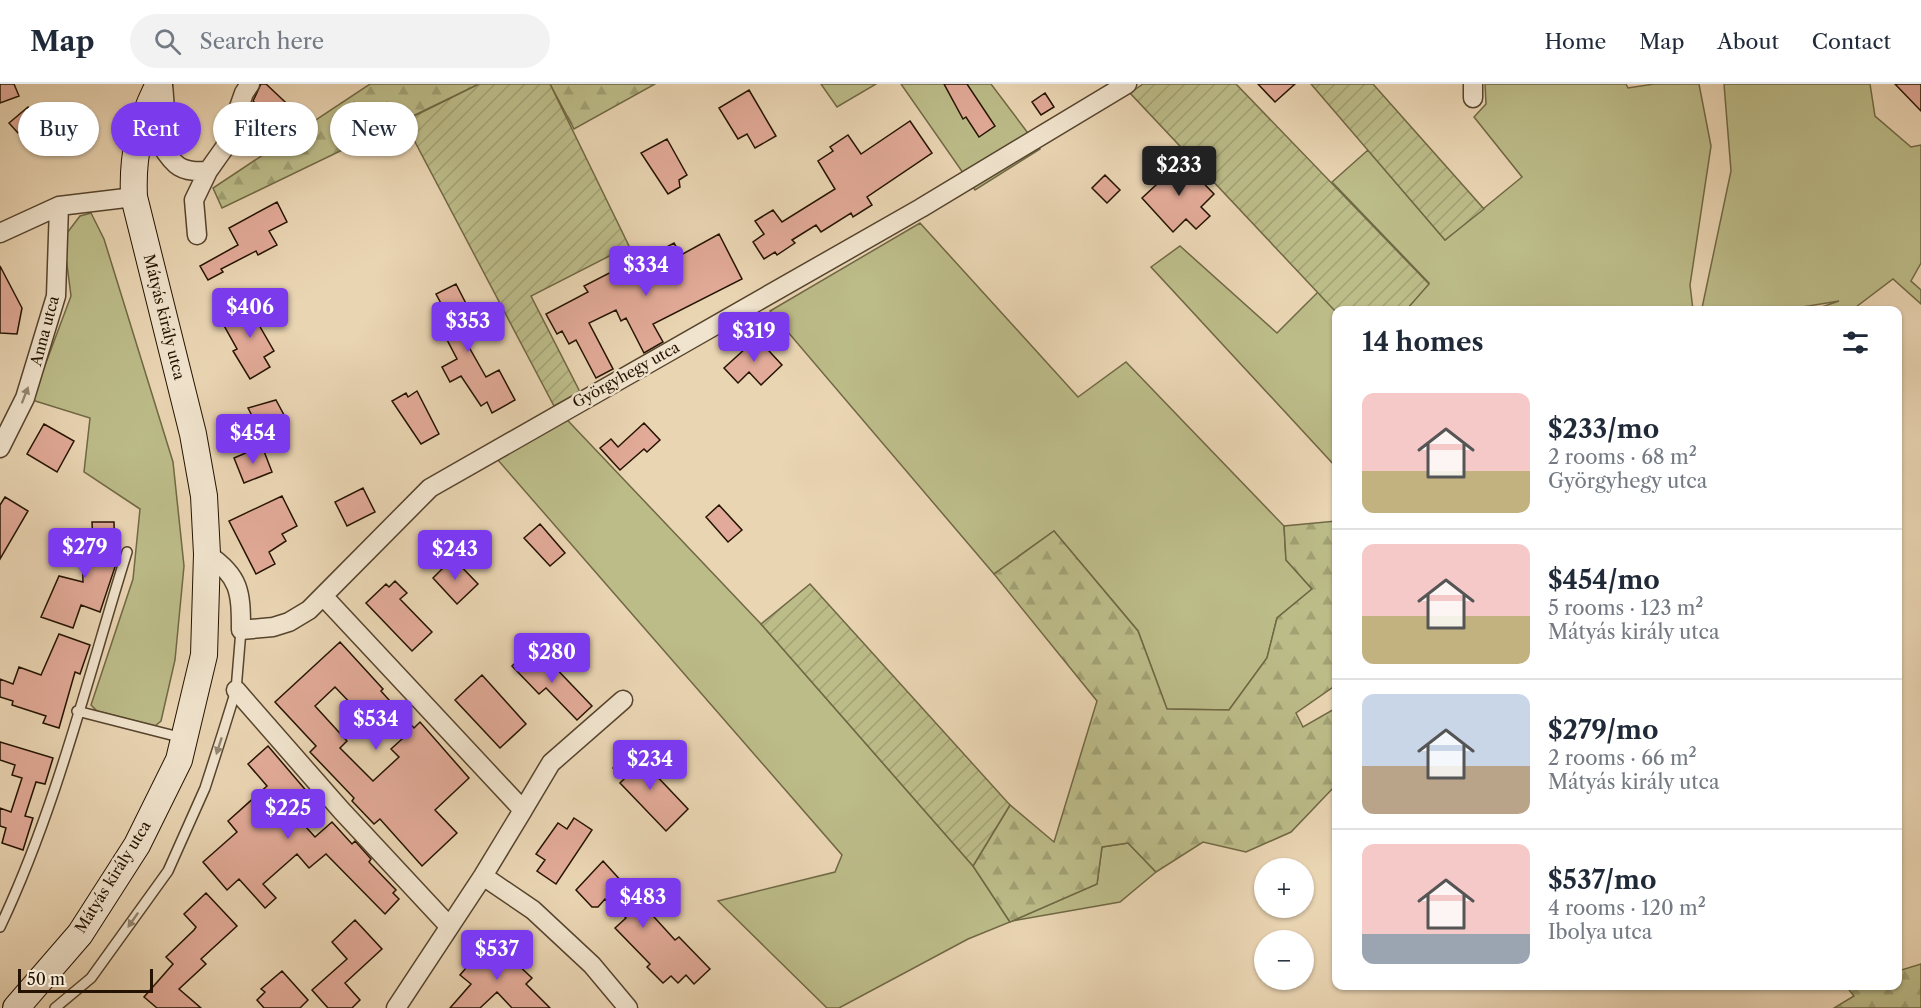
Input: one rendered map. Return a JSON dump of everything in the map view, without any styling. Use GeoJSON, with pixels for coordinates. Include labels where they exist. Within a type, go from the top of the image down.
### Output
{"type":"FeatureCollection","features":[{"type":"Feature","properties":{"kind":"main road","name":"Mátyás király utca"},"geometry":{"type":"LineString","coordinates":[[16,1008],[80,934],[137,845],[179,760],[204,655],[207,554],[204,496],[193,434],[134,196],[133,168],[137,139],[147,108],[161,84]]}},
{"type":"Feature","properties":{"kind":"street"},"geometry":{"type":"LineString","coordinates":[[161,84],[166,122],[161,145],[174,165],[194,172],[208,171]]}},
{"type":"Feature","properties":{"kind":"street"},"geometry":{"type":"LineString","coordinates":[[196,235],[194,200],[208,171],[225,147],[244,93],[250,84]]}},
{"type":"Feature","properties":{"kind":"street","name":"Györgyhegy utca"},"geometry":{"type":"LineString","coordinates":[[241,630],[273,627],[290,622],[324,597],[430,488],[921,208],[1127,84]]}},
{"type":"Feature","properties":{"kind":"street"},"geometry":{"type":"LineString","coordinates":[[0,233],[59,206],[134,196]]}},
{"type":"Feature","properties":{"kind":"street","name":"Anna utca"},"geometry":{"type":"LineString","coordinates":[[0,448],[25,398],[56,296],[59,206]]}},
{"type":"Feature","properties":{"kind":"street"},"geometry":{"type":"LineString","coordinates":[[207,554],[233,576],[241,598],[241,630]]}},
{"type":"Feature","properties":{"kind":"street"},"geometry":{"type":"LineString","coordinates":[[324,597],[523,810]]}},
{"type":"Feature","properties":{"kind":"street"},"geometry":{"type":"LineString","coordinates":[[236,690],[341,810],[449,926]]}},
{"type":"Feature","properties":{"kind":"street"},"geometry":{"type":"LineString","coordinates":[[396,1008],[483,876],[551,763],[622,700]]}},
{"type":"Feature","properties":{"kind":"street"},"geometry":{"type":"LineString","coordinates":[[483,876],[533,910],[592,965],[628,1008]]}},
{"type":"Feature","properties":{"kind":"lane"},"geometry":{"type":"LineString","coordinates":[[0,927],[20,885],[127,552]]}},
{"type":"Feature","properties":{"kind":"lane"},"geometry":{"type":"LineString","coordinates":[[55,1008],[91,978],[168,871],[205,788],[236,690],[241,630]]}},
{"type":"Feature","properties":{"kind":"lane"},"geometry":{"type":"LineString","coordinates":[[77,711],[185,738]]}},
{"type":"Feature","properties":{"kind":"green space"},"geometry":{"type":"Polygon","coordinates":[[[370,84],[479,84],[418,113],[418,102],[343,102],[370,84]]]}},
{"type":"Feature","properties":{"kind":"green space"},"geometry":{"type":"Polygon","coordinates":[[[479,84],[550,84],[629,246],[531,296],[580,392],[554,406],[418,148],[418,114],[479,84]]]}},
{"type":"Feature","properties":{"kind":"green space"},"geometry":{"type":"Polygon","coordinates":[[[550,84],[655,84],[574,129],[550,84]]]}},
{"type":"Feature","properties":{"kind":"green space"},"geometry":{"type":"Polygon","coordinates":[[[821,84],[876,84],[837,107],[821,84]]]}},
{"type":"Feature","properties":{"kind":"green space"},"geometry":{"type":"Polygon","coordinates":[[[901,84],[991,84],[1040,149],[975,190],[901,84]]]}},
{"type":"Feature","properties":{"kind":"green space"},"geometry":{"type":"Polygon","coordinates":[[[1143,84],[1236,84],[1429,284],[1410,306],[1332,308],[1130,93],[1143,84]]]}},
{"type":"Feature","properties":{"kind":"green space"},"geometry":{"type":"Polygon","coordinates":[[[1311,84],[1373,84],[1484,209],[1445,240],[1311,84]]]}},
{"type":"Feature","properties":{"kind":"green space"},"geometry":{"type":"Polygon","coordinates":[[[1485,84],[1626,84],[1628,88],[1654,84],[1699,84],[1711,146],[1690,285],[1693,306],[1409,306],[1429,283],[1332,182],[1368,150],[1445,240],[1522,177],[1474,117],[1486,104],[1485,84]]]}},
{"type":"Feature","properties":{"kind":"green space"},"geometry":{"type":"Polygon","coordinates":[[[1724,84],[1870,84],[1875,116],[1911,147],[1921,145],[1921,263],[1911,281],[1921,290],[1921,304],[1893,279],[1857,306],[1825,306],[1839,301],[1808,306],[1702,306],[1731,171],[1724,84]]]}},
{"type":"Feature","properties":{"kind":"green space"},"geometry":{"type":"Polygon","coordinates":[[[330,110],[330,156],[222,208],[213,188],[261,156],[318,156],[318,118],[330,110]]]}},
{"type":"Feature","properties":{"kind":"green space"},"geometry":{"type":"Polygon","coordinates":[[[91,213],[104,239],[173,462],[184,566],[175,660],[161,721],[155,726],[97,711],[91,705],[133,579],[140,509],[84,472],[90,418],[32,400],[71,296],[66,257],[67,233],[80,216],[91,213]]]}},
{"type":"Feature","properties":{"kind":"green space"},"geometry":{"type":"Polygon","coordinates":[[[920,223],[1078,397],[1126,362],[1284,526],[1286,560],[1312,589],[1277,618],[1267,658],[1229,710],[1167,709],[1138,631],[1054,531],[994,574],[770,311],[920,223]]]}},
{"type":"Feature","properties":{"kind":"green space"},"geometry":{"type":"Polygon","coordinates":[[[1180,246],[1277,333],[1319,291],[1333,306],[1332,463],[1151,267],[1180,246]]]}},
{"type":"Feature","properties":{"kind":"green space"},"geometry":{"type":"Polygon","coordinates":[[[554,406],[761,624],[973,866],[1010,922],[968,939],[839,1008],[827,1008],[718,901],[835,872],[842,855],[497,459],[561,415],[554,406]]]}},
{"type":"Feature","properties":{"kind":"green space"},"geometry":{"type":"Polygon","coordinates":[[[1332,521],[1332,688],[1296,713],[1303,727],[1332,710],[1332,789],[1291,832],[1246,852],[1203,842],[1156,872],[1128,843],[1102,847],[1097,884],[1010,922],[973,866],[1010,805],[1054,842],[1097,701],[994,574],[1054,531],[1138,631],[1167,709],[1229,710],[1267,658],[1277,618],[1312,589],[1286,560],[1284,526],[1332,521]]]}},
{"type":"Feature","properties":{"kind":"green space"},"geometry":{"type":"Polygon","coordinates":[[[810,584],[1010,805],[973,866],[761,624],[810,584]]]}},
{"type":"Feature","properties":{"kind":"green space"},"geometry":{"type":"Polygon","coordinates":[[[1128,843],[1156,872],[1120,902],[1012,921],[1097,884],[1102,847],[1128,843]]]}},
{"type":"Feature","properties":{"kind":"green space"},"geometry":{"type":"Polygon","coordinates":[[[1921,964],[1921,1008],[1834,1008],[1854,996],[1849,990],[1902,990],[1902,970],[1921,964]]]}},
{"type":"Feature","properties":{"kind":"building"},"geometry":{"type":"Polygon","coordinates":[[[0,84],[14,84],[19,96],[0,103],[0,84]]]}},
{"type":"Feature","properties":{"kind":"building"},"geometry":{"type":"Polygon","coordinates":[[[261,84],[266,84],[285,102],[254,102],[261,84]]]}},
{"type":"Feature","properties":{"kind":"building"},"geometry":{"type":"Polygon","coordinates":[[[944,84],[967,84],[995,126],[979,137],[966,117],[963,119],[944,84]]]}},
{"type":"Feature","properties":{"kind":"building"},"geometry":{"type":"Polygon","coordinates":[[[1258,84],[1295,84],[1275,102],[1258,84]]]}},
{"type":"Feature","properties":{"kind":"building"},"geometry":{"type":"Polygon","coordinates":[[[1895,84],[1921,84],[1921,111],[1895,84]]]}},
{"type":"Feature","properties":{"kind":"building"},"geometry":{"type":"Polygon","coordinates":[[[749,90],[776,136],[755,148],[747,134],[738,139],[719,108],[749,90]]]}},
{"type":"Feature","properties":{"kind":"building"},"geometry":{"type":"Polygon","coordinates":[[[1045,93],[1054,107],[1041,115],[1032,102],[1045,93]]]}},
{"type":"Feature","properties":{"kind":"building"},"geometry":{"type":"Polygon","coordinates":[[[18,115],[18,133],[9,123],[18,115]]]}},
{"type":"Feature","properties":{"kind":"building"},"geometry":{"type":"Polygon","coordinates":[[[910,121],[932,153],[867,197],[872,205],[853,217],[851,213],[821,232],[816,225],[792,240],[795,243],[777,255],[775,252],[764,259],[753,242],[764,234],[755,221],[773,210],[782,222],[835,189],[818,161],[833,151],[830,147],[848,135],[861,154],[910,121]]]}},
{"type":"Feature","properties":{"kind":"building"},"geometry":{"type":"Polygon","coordinates":[[[667,139],[687,175],[679,180],[680,187],[668,194],[641,153],[667,139]]]}},
{"type":"Feature","properties":{"kind":"building"},"geometry":{"type":"Polygon","coordinates":[[[1182,161],[1214,194],[1201,207],[1210,216],[1196,229],[1186,219],[1173,232],[1142,198],[1156,185],[1151,180],[1168,164],[1173,169],[1182,161]]]}},
{"type":"Feature","properties":{"kind":"building"},"geometry":{"type":"Polygon","coordinates":[[[1105,175],[1120,190],[1107,203],[1092,188],[1105,175]]]}},
{"type":"Feature","properties":{"kind":"building"},"geometry":{"type":"Polygon","coordinates":[[[277,202],[287,222],[269,231],[277,245],[258,255],[256,251],[221,269],[223,272],[208,280],[200,266],[238,245],[229,228],[277,202]]]}},
{"type":"Feature","properties":{"kind":"building"},"geometry":{"type":"Polygon","coordinates":[[[719,234],[742,279],[653,324],[663,342],[644,353],[626,318],[621,321],[616,310],[589,323],[613,369],[596,378],[576,340],[569,344],[562,331],[557,334],[546,314],[588,292],[584,286],[621,267],[630,284],[657,270],[650,256],[674,243],[681,255],[719,234]]]}},
{"type":"Feature","properties":{"kind":"building"},"geometry":{"type":"Polygon","coordinates":[[[0,266],[22,308],[17,334],[0,333],[0,266]]]}},
{"type":"Feature","properties":{"kind":"building"},"geometry":{"type":"Polygon","coordinates":[[[456,284],[477,325],[461,333],[486,377],[499,370],[515,400],[492,413],[487,402],[481,406],[461,376],[450,382],[442,367],[457,359],[434,315],[444,309],[436,294],[456,284]]]}},
{"type":"Feature","properties":{"kind":"building"},"geometry":{"type":"Polygon","coordinates":[[[257,303],[259,306],[262,305],[268,317],[259,325],[274,351],[264,357],[270,367],[250,379],[233,351],[237,349],[222,322],[257,303]]]}},
{"type":"Feature","properties":{"kind":"building"},"geometry":{"type":"Polygon","coordinates":[[[757,338],[782,365],[761,385],[749,372],[738,383],[724,368],[757,338]]]}},
{"type":"Feature","properties":{"kind":"building"},"geometry":{"type":"Polygon","coordinates":[[[417,391],[439,434],[421,444],[392,401],[406,393],[408,397],[417,391]]]}},
{"type":"Feature","properties":{"kind":"building"},"geometry":{"type":"Polygon","coordinates":[[[276,400],[284,415],[259,429],[248,408],[276,400]]]}},
{"type":"Feature","properties":{"kind":"building"},"geometry":{"type":"Polygon","coordinates":[[[644,423],[660,440],[647,452],[644,449],[620,470],[600,448],[611,439],[618,447],[644,423]]]}},
{"type":"Feature","properties":{"kind":"building"},"geometry":{"type":"Polygon","coordinates":[[[44,424],[74,441],[57,472],[27,454],[44,424]]]}},
{"type":"Feature","properties":{"kind":"building"},"geometry":{"type":"Polygon","coordinates":[[[262,446],[272,472],[244,483],[234,458],[262,446]]]}},
{"type":"Feature","properties":{"kind":"building"},"geometry":{"type":"Polygon","coordinates":[[[363,488],[375,512],[347,526],[335,502],[363,488]]]}},
{"type":"Feature","properties":{"kind":"building"},"geometry":{"type":"Polygon","coordinates":[[[282,496],[297,526],[282,534],[286,541],[269,552],[275,564],[256,574],[229,521],[282,496]]]}},
{"type":"Feature","properties":{"kind":"building"},"geometry":{"type":"Polygon","coordinates":[[[5,497],[28,511],[0,559],[0,505],[5,497]]]}},
{"type":"Feature","properties":{"kind":"building"},"geometry":{"type":"Polygon","coordinates":[[[719,505],[742,530],[728,542],[706,517],[719,505]]]}},
{"type":"Feature","properties":{"kind":"building"},"geometry":{"type":"Polygon","coordinates":[[[92,522],[114,522],[115,567],[100,612],[81,605],[73,628],[41,617],[59,576],[83,582],[82,543],[93,543],[92,522]]]}},
{"type":"Feature","properties":{"kind":"building"},"geometry":{"type":"Polygon","coordinates":[[[540,524],[565,553],[550,566],[524,538],[540,524]]]}},
{"type":"Feature","properties":{"kind":"building"},"geometry":{"type":"Polygon","coordinates":[[[453,558],[478,584],[457,604],[433,578],[453,558]]]}},
{"type":"Feature","properties":{"kind":"building"},"geometry":{"type":"Polygon","coordinates":[[[395,581],[407,593],[400,599],[432,632],[412,651],[366,603],[386,584],[389,587],[395,581]]]}},
{"type":"Feature","properties":{"kind":"building"},"geometry":{"type":"Polygon","coordinates":[[[59,634],[90,645],[80,674],[75,672],[59,728],[43,723],[46,716],[12,705],[13,701],[0,697],[0,679],[13,684],[19,667],[41,675],[59,634]]]}},
{"type":"Feature","properties":{"kind":"building"},"geometry":{"type":"Polygon","coordinates":[[[340,642],[383,689],[381,691],[414,728],[420,722],[469,778],[435,810],[457,833],[422,866],[380,819],[374,824],[352,801],[354,798],[310,752],[316,746],[275,702],[340,642]],[[335,687],[315,706],[347,741],[340,748],[373,781],[399,757],[391,749],[402,739],[373,707],[367,713],[360,706],[356,709],[335,687]]]}},
{"type":"Feature","properties":{"kind":"building"},"geometry":{"type":"Polygon","coordinates":[[[528,651],[541,664],[547,659],[592,706],[577,720],[546,688],[539,694],[512,666],[528,651]]]}},
{"type":"Feature","properties":{"kind":"building"},"geometry":{"type":"Polygon","coordinates":[[[482,675],[526,724],[500,748],[455,700],[482,675]]]}},
{"type":"Feature","properties":{"kind":"building"},"geometry":{"type":"Polygon","coordinates":[[[0,742],[53,758],[45,784],[36,782],[25,816],[33,818],[23,850],[2,843],[6,828],[0,826],[0,808],[11,812],[22,778],[12,775],[15,765],[0,760],[0,742]]]}},
{"type":"Feature","properties":{"kind":"building"},"geometry":{"type":"Polygon","coordinates":[[[268,746],[309,794],[303,799],[308,805],[296,816],[315,837],[332,822],[352,844],[355,841],[371,859],[369,862],[396,890],[393,893],[399,899],[385,914],[326,854],[309,868],[297,854],[263,884],[276,898],[265,908],[239,879],[227,890],[203,862],[237,832],[228,821],[267,786],[248,764],[268,746]]]}},
{"type":"Feature","properties":{"kind":"building"},"geometry":{"type":"Polygon","coordinates":[[[632,750],[688,809],[666,831],[620,783],[624,779],[613,768],[632,750]]]}},
{"type":"Feature","properties":{"kind":"building"},"geometry":{"type":"Polygon","coordinates":[[[574,818],[592,830],[556,884],[537,871],[545,860],[536,854],[558,823],[567,829],[574,818]]]}},
{"type":"Feature","properties":{"kind":"building"},"geometry":{"type":"Polygon","coordinates":[[[603,861],[675,940],[679,937],[710,969],[694,984],[686,975],[678,983],[671,976],[663,983],[647,967],[650,964],[615,928],[626,918],[605,899],[598,907],[592,907],[576,890],[603,861]]]}},
{"type":"Feature","properties":{"kind":"building"},"geometry":{"type":"Polygon","coordinates":[[[206,893],[237,926],[201,959],[206,964],[179,989],[201,1008],[157,1008],[144,997],[173,964],[166,957],[196,927],[184,914],[206,893]]]}},
{"type":"Feature","properties":{"kind":"building"},"geometry":{"type":"Polygon","coordinates":[[[355,920],[382,949],[345,983],[360,1000],[352,1008],[328,1008],[312,990],[347,959],[332,942],[355,920]]]}},
{"type":"Feature","properties":{"kind":"building"},"geometry":{"type":"Polygon","coordinates":[[[491,939],[532,978],[526,984],[550,1008],[512,1008],[497,992],[480,1008],[450,1008],[471,984],[460,975],[491,939]]]}},
{"type":"Feature","properties":{"kind":"building"},"geometry":{"type":"Polygon","coordinates":[[[282,971],[308,1000],[300,1008],[264,1008],[257,1000],[265,992],[261,989],[282,971]]]}}]}
